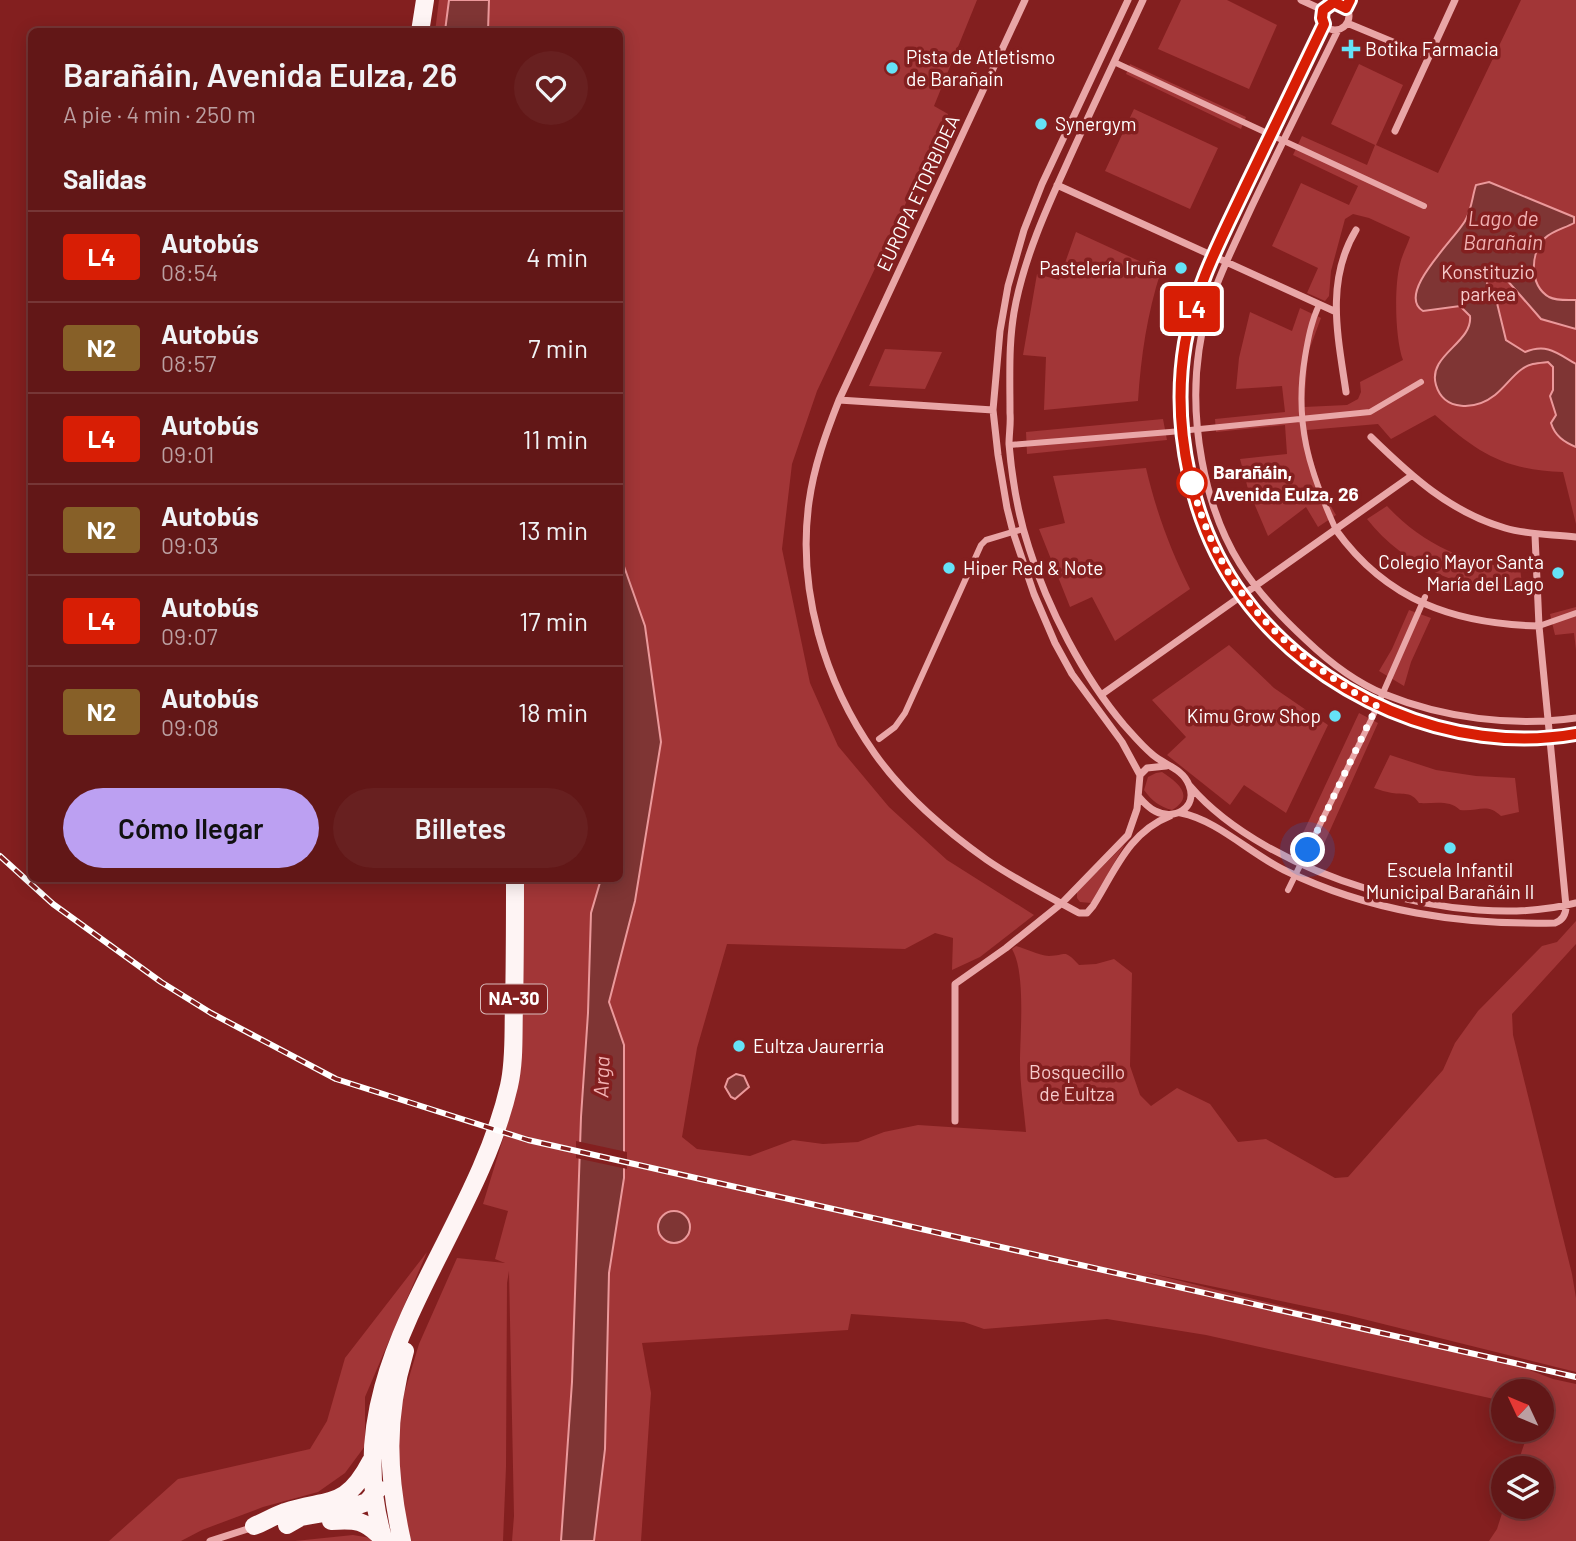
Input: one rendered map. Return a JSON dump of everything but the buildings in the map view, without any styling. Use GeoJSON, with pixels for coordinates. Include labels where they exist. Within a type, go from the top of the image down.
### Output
{"type":"FeatureCollection","features":[{"type":"Feature","properties":{"kind":"highway"},"geometry":{"type":"LineString","coordinates":[[421,28],[425,0]]}},
{"type":"Feature","properties":{"kind":"highway","name":"NA-30"},"geometry":{"type":"LineString","coordinates":[[439,1256],[491,1141],[509,1085],[513,1055],[515,882]]}},
{"type":"Feature","properties":{"kind":"highway"},"geometry":{"type":"LineString","coordinates":[[402,1541],[390,1481],[389,1441],[393,1406],[399,1370],[439,1256]]}},
{"type":"Feature","properties":{"kind":"highway"},"geometry":{"type":"LineString","coordinates":[[254,1527],[301,1526],[354,1519],[388,1540],[391,1523],[373,1501],[373,1458],[378,1402],[386,1373],[413,1304],[439,1256]]}},
{"type":"Feature","properties":{"kind":"highway"},"geometry":{"type":"LineString","coordinates":[[287,1525],[301,1517],[373,1501],[380,1487],[386,1420],[393,1406]]}},
{"type":"Feature","properties":{"kind":"highway"},"geometry":{"type":"LineString","coordinates":[[338,1499],[360,1481],[373,1458]]}},
{"type":"Feature","properties":{"kind":"highway"},"geometry":{"type":"LineString","coordinates":[[254,1527],[283,1513],[338,1499],[373,1501]]}},
{"type":"Feature","properties":{"kind":"street","name":"EUROPA ETORBIDEA"},"geometry":{"type":"LineString","coordinates":[[1025,0],[839,400],[819,451],[809,503],[807,545],[813,614],[827,664],[870,746],[903,786],[939,822],[988,860],[1062,903]]}},
{"type":"Feature","properties":{"kind":"street"},"geometry":{"type":"LineString","coordinates":[[955,1121],[955,984],[1062,903],[1128,835],[1134,822],[1139,797],[1140,775],[1122,741],[1085,693],[1055,643],[1034,594],[1013,532],[998,456],[993,410],[1000,331],[1008,286],[1024,230],[1042,184],[1128,0]]}},
{"type":"Feature","properties":{"kind":"street"},"geometry":{"type":"LineString","coordinates":[[1143,0],[1057,185],[1024,267],[1015,303],[1010,337],[1010,445],[1023,529],[1038,576],[1086,673],[1123,724],[1150,753],[1183,775],[1205,804],[1258,841],[1301,863],[1385,894],[1427,904],[1467,910],[1513,911],[1576,904]]}},
{"type":"Feature","properties":{"kind":"street"},"geometry":{"type":"LineString","coordinates":[[1301,0],[1323,10]]}},
{"type":"Feature","properties":{"kind":"street"},"geometry":{"type":"LineString","coordinates":[[1395,131],[1455,0]]}},
{"type":"Feature","properties":{"kind":"street"},"geometry":{"type":"LineString","coordinates":[[1338,30],[1330,29],[1322,18],[1323,10],[1334,2],[1348,4],[1348,23],[1338,30],[1226,263],[1208,310],[1199,347],[1195,387],[1203,472],[1226,537],[1255,586],[1280,617],[1322,655],[1353,677],[1383,693],[1431,710],[1493,720],[1547,721],[1576,718]]}},
{"type":"Feature","properties":{"kind":"street"},"geometry":{"type":"LineString","coordinates":[[1348,23],[1429,57]]}},
{"type":"Feature","properties":{"kind":"street"},"geometry":{"type":"LineString","coordinates":[[1324,24],[1212,257],[1193,307],[1185,345],[1181,385],[1183,431],[1191,481],[1201,518],[1223,565],[1242,595],[1273,631],[1312,665],[1377,706],[1423,724],[1488,737],[1550,739],[1576,734]]}},
{"type":"Feature","properties":{"kind":"street"},"geometry":{"type":"LineString","coordinates":[[1114,62],[1424,206]]}},
{"type":"Feature","properties":{"kind":"street"},"geometry":{"type":"LineString","coordinates":[[1057,185],[1334,312]]}},
{"type":"Feature","properties":{"kind":"street"},"geometry":{"type":"LineString","coordinates":[[1346,392],[1334,312],[1343,258],[1356,230]]}},
{"type":"Feature","properties":{"kind":"street"},"geometry":{"type":"LineString","coordinates":[[1320,305],[1307,345],[1302,373],[1300,419],[1314,477],[1336,530],[1350,549],[1395,588],[1459,617],[1498,625],[1539,626],[1576,613]]}},
{"type":"Feature","properties":{"kind":"street"},"geometry":{"type":"LineString","coordinates":[[1010,445],[1183,431],[1375,410],[1421,382]]}},
{"type":"Feature","properties":{"kind":"street"},"geometry":{"type":"LineString","coordinates":[[995,393],[1001,388],[1010,390]]}},
{"type":"Feature","properties":{"kind":"street"},"geometry":{"type":"LineString","coordinates":[[839,400],[993,410]]}},
{"type":"Feature","properties":{"kind":"street"},"geometry":{"type":"LineString","coordinates":[[995,421],[997,425],[1004,427],[1010,423]]}},
{"type":"Feature","properties":{"kind":"street"},"geometry":{"type":"LineString","coordinates":[[1371,437],[1411,477],[1473,517],[1506,529],[1535,535],[1576,537]]}},
{"type":"Feature","properties":{"kind":"street"},"geometry":{"type":"LineString","coordinates":[[1101,695],[1411,477]]}},
{"type":"Feature","properties":{"kind":"street"},"geometry":{"type":"LineString","coordinates":[[879,739],[895,727],[905,713],[981,545],[986,540],[1023,529]]}},
{"type":"Feature","properties":{"kind":"street"},"geometry":{"type":"LineString","coordinates":[[1181,813],[1204,820],[1276,866],[1295,875],[1389,908],[1472,922],[1556,923],[1566,912],[1566,906],[1539,626],[1535,535]]}},
{"type":"Feature","properties":{"kind":"street"},"geometry":{"type":"LineString","coordinates":[[1288,890],[1377,706],[1424,600]]}},
{"type":"Feature","properties":{"kind":"street"},"geometry":{"type":"LineString","coordinates":[[1140,775],[1147,768],[1156,765],[1171,766]]}},
{"type":"Feature","properties":{"kind":"street"},"geometry":{"type":"LineString","coordinates":[[1062,903],[1079,913],[1087,913],[1134,839],[1153,823],[1181,813],[1186,808],[1191,795],[1190,786]]}},
{"type":"Feature","properties":{"kind":"street"},"geometry":{"type":"LineString","coordinates":[[1139,797],[1156,811],[1172,816]]}},
{"type":"Feature","properties":{"kind":"street"},"geometry":{"type":"LineString","coordinates":[[210,1541],[254,1527]]}},
{"type":"Feature","properties":{"kind":"green space"},"geometry":{"type":"Polygon","coordinates":[[[439,0],[449,0],[445,28],[436,28],[439,0]]]}},
{"type":"Feature","properties":{"kind":"green space","name":"Bosquecillo de Eultza"},"geometry":{"type":"Polygon","coordinates":[[[489,0],[977,0],[934,106],[948,114],[817,391],[792,464],[782,549],[810,683],[838,746],[889,807],[947,860],[1034,915],[980,957],[952,970],[953,938],[935,933],[905,949],[727,944],[697,1048],[682,1137],[697,1149],[750,1156],[793,1140],[823,1144],[858,1142],[884,1132],[918,1125],[1026,1132],[1020,1071],[1021,988],[1012,949],[1016,946],[1049,956],[1065,954],[1079,965],[1114,959],[1132,973],[1130,1066],[1140,1095],[1151,1106],[1177,1088],[1210,1104],[1238,1142],[1266,1139],[1335,1178],[1348,1177],[1443,1070],[1455,1043],[1478,1011],[1542,946],[1557,942],[1576,921],[1576,944],[1512,1014],[1513,1035],[1572,1274],[1576,1298],[1576,1372],[1347,1315],[1144,1272],[1506,1361],[1553,1379],[1491,1379],[1491,1398],[1206,1335],[1107,1319],[984,1329],[964,1322],[851,1314],[848,1330],[642,1343],[651,1393],[641,1541],[594,1541],[605,1449],[609,1273],[624,1178],[624,1045],[609,1002],[635,901],[661,742],[645,626],[623,564],[623,28],[488,28],[489,0]]]}},
{"type":"Feature","properties":{"kind":"green space"},"geometry":{"type":"Polygon","coordinates":[[[1181,0],[1227,0],[1277,25],[1249,89],[1158,49],[1181,0]]]}},
{"type":"Feature","properties":{"kind":"green space","name":"Konstituzio parkea"},"geometry":{"type":"Polygon","coordinates":[[[1521,0],[1576,0],[1576,524],[1563,472],[1524,468],[1493,457],[1465,440],[1435,415],[1391,439],[1378,424],[1307,430],[1317,474],[1336,515],[1318,527],[1306,507],[1268,536],[1248,489],[1240,459],[1287,454],[1285,425],[1216,432],[1215,419],[1285,412],[1282,386],[1236,389],[1239,358],[1250,312],[1292,331],[1300,308],[1321,318],[1308,353],[1304,407],[1347,405],[1358,399],[1361,392],[1360,382],[1403,360],[1397,326],[1397,285],[1401,261],[1410,237],[1369,218],[1353,214],[1345,219],[1331,271],[1329,296],[1325,301],[1307,293],[1318,268],[1272,246],[1301,183],[1349,205],[1358,186],[1293,155],[1302,136],[1367,165],[1375,145],[1331,124],[1359,64],[1403,85],[1376,145],[1438,173],[1521,0]]]}},
{"type":"Feature","properties":{"kind":"green space"},"geometry":{"type":"Polygon","coordinates":[[[1130,64],[1246,117],[1241,129],[1126,74],[1130,64]]]}},
{"type":"Feature","properties":{"kind":"green space"},"geometry":{"type":"Polygon","coordinates":[[[1134,109],[1218,148],[1190,209],[1105,171],[1134,109]]]}},
{"type":"Feature","properties":{"kind":"green space"},"geometry":{"type":"Polygon","coordinates":[[[1076,232],[1161,271],[1145,335],[1138,401],[1044,410],[1046,357],[1023,355],[1037,274],[1059,280],[1076,232]]]}},
{"type":"Feature","properties":{"kind":"green space"},"geometry":{"type":"Polygon","coordinates":[[[885,349],[942,352],[925,389],[869,386],[885,349]]]}},
{"type":"Feature","properties":{"kind":"green space"},"geometry":{"type":"Polygon","coordinates":[[[1163,419],[1167,440],[1027,454],[1026,432],[1163,419]]]}},
{"type":"Feature","properties":{"kind":"green space"},"geometry":{"type":"Polygon","coordinates":[[[1146,468],[1164,530],[1190,589],[1115,641],[1092,597],[1070,607],[1039,529],[1065,523],[1053,476],[1146,468]]]}},
{"type":"Feature","properties":{"kind":"green space"},"geometry":{"type":"Polygon","coordinates":[[[1387,506],[1415,531],[1447,550],[1482,563],[1520,568],[1523,592],[1501,591],[1457,581],[1417,563],[1399,551],[1367,519],[1387,506]]]}},
{"type":"Feature","properties":{"kind":"green space"},"geometry":{"type":"Polygon","coordinates":[[[1576,607],[1576,650],[1574,633],[1555,635],[1550,614],[1576,607]]]}},
{"type":"Feature","properties":{"kind":"green space"},"geometry":{"type":"Polygon","coordinates":[[[1409,610],[1431,618],[1411,662],[1404,686],[1379,671],[1409,610]]]}},
{"type":"Feature","properties":{"kind":"green space"},"geometry":{"type":"Polygon","coordinates":[[[1229,645],[1274,688],[1328,725],[1286,813],[1244,785],[1230,805],[1167,755],[1186,737],[1152,700],[1229,645]]]}},
{"type":"Feature","properties":{"kind":"green space"},"geometry":{"type":"Polygon","coordinates":[[[1359,713],[1378,723],[1319,855],[1297,846],[1359,713]]]}},
{"type":"Feature","properties":{"kind":"green space"},"geometry":{"type":"Polygon","coordinates":[[[1390,755],[1436,770],[1515,778],[1519,812],[1501,816],[1487,808],[1460,810],[1446,803],[1419,803],[1410,795],[1374,788],[1390,755]]]}},
{"type":"Feature","properties":{"kind":"green space"},"geometry":{"type":"Polygon","coordinates":[[[1162,772],[1182,789],[1183,800],[1172,810],[1156,803],[1144,790],[1148,777],[1162,772]]]}},
{"type":"Feature","properties":{"kind":"green space"},"geometry":{"type":"Polygon","coordinates":[[[1125,844],[1091,903],[1080,902],[1077,892],[1125,844]]]}},
{"type":"Feature","properties":{"kind":"green space"},"geometry":{"type":"Polygon","coordinates":[[[521,882],[600,882],[591,913],[572,1382],[561,1541],[512,1541],[514,1516],[509,1271],[503,1541],[411,1541],[392,1466],[401,1404],[419,1344],[457,1258],[505,1263],[495,1259],[508,1211],[483,1204],[516,1088],[521,882]]]}},
{"type":"Feature","properties":{"kind":"green space"},"geometry":{"type":"Polygon","coordinates":[[[427,1252],[365,1397],[365,1446],[345,1473],[318,1492],[263,1507],[202,1530],[181,1541],[109,1541],[178,1479],[310,1449],[327,1421],[345,1358],[427,1252]]]}},
{"type":"Feature","properties":{"kind":"green space"},"geometry":{"type":"Polygon","coordinates":[[[1554,1379],[1576,1384],[1576,1541],[1489,1541],[1500,1519],[1554,1519],[1554,1456],[1520,1456],[1525,1442],[1554,1442],[1554,1379]]]}},
{"type":"Feature","properties":{"kind":"green space"},"geometry":{"type":"Polygon","coordinates":[[[353,1535],[371,1538],[372,1541],[295,1541],[353,1535]]]}},
{"type":"Feature","properties":{"kind":"water"},"geometry":{"type":"Polygon","coordinates":[[[449,0],[489,0],[488,28],[445,28],[449,0]]]}},
{"type":"Feature","properties":{"kind":"water","name":"Lago de Barañain"},"geometry":{"type":"Polygon","coordinates":[[[1489,182],[1574,217],[1574,223],[1551,233],[1540,244],[1534,260],[1534,269],[1542,292],[1559,300],[1576,300],[1576,329],[1541,319],[1499,271],[1492,271],[1487,283],[1497,303],[1506,340],[1525,352],[1546,349],[1576,364],[1576,447],[1560,438],[1551,423],[1556,415],[1550,396],[1553,390],[1553,367],[1548,362],[1525,367],[1495,395],[1470,406],[1453,404],[1446,400],[1436,385],[1438,365],[1465,334],[1470,316],[1460,306],[1423,311],[1416,303],[1416,292],[1430,266],[1465,221],[1476,185],[1489,182]]]}},
{"type":"Feature","properties":{"kind":"water","name":"Arga"},"geometry":{"type":"Polygon","coordinates":[[[623,564],[645,626],[661,742],[635,901],[609,1002],[624,1045],[624,1178],[609,1273],[605,1449],[594,1541],[561,1541],[572,1382],[591,913],[600,882],[623,882],[623,564]]]}},
{"type":"Feature","properties":{"kind":"water"},"geometry":{"type":"Polygon","coordinates":[[[736,1074],[744,1076],[749,1087],[735,1099],[725,1087],[728,1079],[736,1074]]]}},
{"type":"Feature","properties":{"kind":"water"},"geometry":{"type":"Polygon","coordinates":[[[674,1211],[685,1216],[690,1227],[685,1238],[674,1243],[663,1238],[658,1227],[663,1216],[674,1211]]]}},
{"type":"Feature","properties":{"kind":"pier"},"geometry":{"type":"Polygon","coordinates":[[[576,1141],[627,1152],[627,1169],[576,1158],[576,1141]]]}},
{"type":"Feature","properties":{"kind":"railway"},"geometry":{"type":"LineString","coordinates":[[0,856],[28,881]]}},
{"type":"Feature","properties":{"kind":"railway"},"geometry":{"type":"LineString","coordinates":[[29,882],[53,904],[161,982],[211,1013],[336,1079],[528,1140],[1576,1377]]}},
{"type":"Feature","properties":{"kind":"bus line","name":"L4"},"geometry":{"type":"LineString","coordinates":[[1350,0],[1346,8],[1334,2],[1323,10],[1324,24],[1212,257],[1193,307],[1185,345],[1181,385],[1183,431],[1191,481],[1201,518],[1223,565],[1242,595],[1273,631],[1312,665],[1377,706],[1423,724],[1488,737],[1550,739],[1576,734]]}},
{"type":"Feature","properties":{"kind":"place","name":"Botika Farmacia"},"geometry":{"type":"Point","coordinates":[1351,49]}},
{"type":"Feature","properties":{"kind":"place","name":"Pista de Atletismo de Barañain"},"geometry":{"type":"Point","coordinates":[892,68]}},
{"type":"Feature","properties":{"kind":"place","name":"Synergym"},"geometry":{"type":"Point","coordinates":[1041,124]}},
{"type":"Feature","properties":{"kind":"place","name":"Pastelería Iruña"},"geometry":{"type":"Point","coordinates":[1181,268]}},
{"type":"Feature","properties":{"kind":"place","name":"Barañáin, Avenida Eulza, 26"},"geometry":{"type":"Point","coordinates":[1192,483]}},
{"type":"Feature","properties":{"kind":"place","name":"Hiper Red & Note"},"geometry":{"type":"Point","coordinates":[949,568]}},
{"type":"Feature","properties":{"kind":"place","name":"Colegio Mayor Santa María del Lago"},"geometry":{"type":"Point","coordinates":[1558,573]}},
{"type":"Feature","properties":{"kind":"place","name":"Kimu Grow Shop"},"geometry":{"type":"Point","coordinates":[1335,716]}},
{"type":"Feature","properties":{"kind":"place","name":"Escuela Infantil Municipal Barañáin II"},"geometry":{"type":"Point","coordinates":[1450,848]}},
{"type":"Feature","properties":{"kind":"place","name":"Eultza Jaurerria"},"geometry":{"type":"Point","coordinates":[739,1046]}},
{"type":"Feature","properties":{"kind":"route"},"geometry":{"type":"LineString","coordinates":[[1192,483],[1191,481],[1201,518],[1223,565],[1242,595],[1273,631],[1312,665],[1377,706],[1308,850]]}}]}
